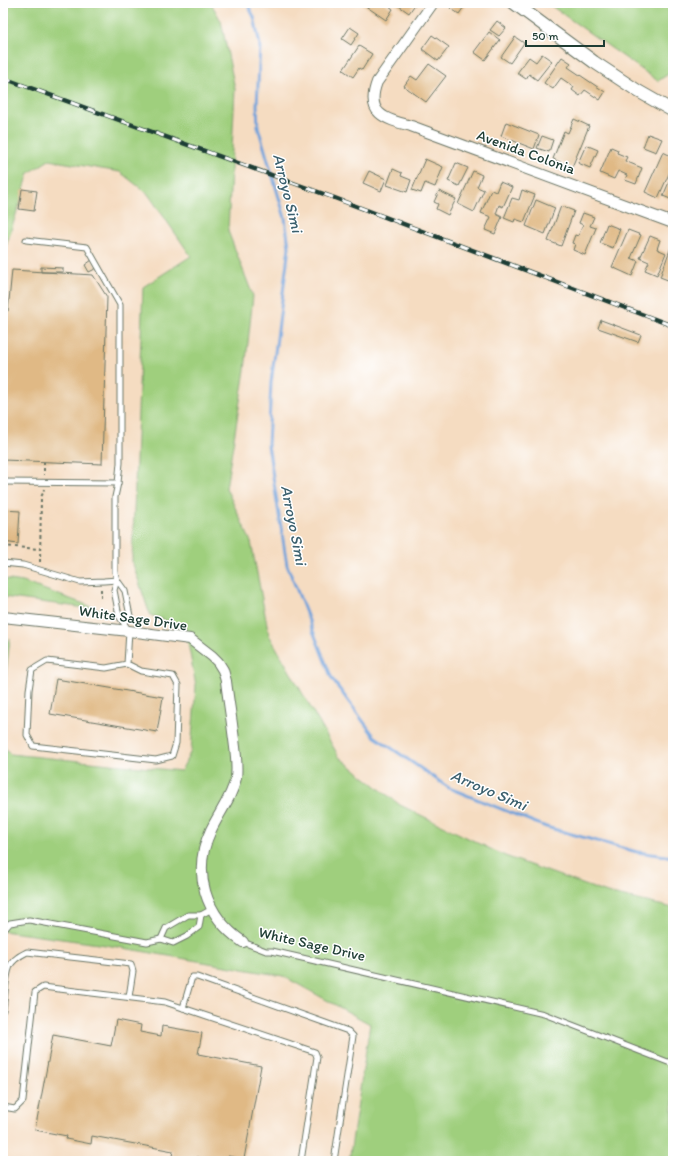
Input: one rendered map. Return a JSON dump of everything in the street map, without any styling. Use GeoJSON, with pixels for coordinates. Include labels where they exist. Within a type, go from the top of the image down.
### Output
{"type":"FeatureCollection","features":[{"type":"Feature","properties":{"kind":"street","name":"Avenida Colonia"},"geometry":{"type":"LineString","coordinates":[[433,3],[377,82],[373,92],[374,104],[378,112],[384,118],[418,129],[673,223]]}},
{"type":"Feature","properties":{"kind":"street"},"geometry":{"type":"LineString","coordinates":[[514,3],[638,92],[673,111]]}},
{"type":"Feature","properties":{"kind":"street","name":"White Sage Drive"},"geometry":{"type":"LineString","coordinates":[[3,617],[126,626],[190,639],[218,662],[223,670],[226,681],[237,770],[234,786],[229,798],[211,830],[206,843],[202,856],[202,881],[207,901],[212,910],[229,932],[243,942]]}},
{"type":"Feature","properties":{"kind":"lane"},"geometry":{"type":"LineString","coordinates":[[26,240],[87,247],[120,305],[120,455],[118,482],[115,497],[115,572],[117,580],[125,591],[130,616],[126,626],[127,664]]}},
{"type":"Feature","properties":{"kind":"lane"},"geometry":{"type":"LineString","coordinates":[[3,482],[118,482]]}},
{"type":"Feature","properties":{"kind":"lane"},"geometry":{"type":"LineString","coordinates":[[3,563],[23,565],[80,582],[117,580]]}},
{"type":"Feature","properties":{"kind":"lane"},"geometry":{"type":"LineString","coordinates":[[117,580],[114,590],[119,616],[126,626]]}},
{"type":"Feature","properties":{"kind":"lane"},"geometry":{"type":"LineString","coordinates":[[47,660],[106,668],[127,664],[141,672],[173,676],[178,685],[176,743],[172,756],[156,760],[33,746],[27,734],[29,690],[32,670],[47,660]]}},
{"type":"Feature","properties":{"kind":"lane"},"geometry":{"type":"LineString","coordinates":[[161,939],[166,928],[188,915],[201,915],[212,910]]}},
{"type":"Feature","properties":{"kind":"lane"},"geometry":{"type":"LineString","coordinates":[[3,930],[10,923],[29,920],[147,942],[161,939],[173,943],[187,936],[199,927],[201,915]]}},
{"type":"Feature","properties":{"kind":"lane","name":"White Sage Drive"},"geometry":{"type":"LineString","coordinates":[[243,942],[266,951],[544,1014],[673,1064]]}},
{"type":"Feature","properties":{"kind":"lane"},"geometry":{"type":"LineString","coordinates":[[3,1010],[10,965],[18,957],[27,952],[131,964],[133,971],[129,997]]}},
{"type":"Feature","properties":{"kind":"lane"},"geometry":{"type":"LineString","coordinates":[[183,1008],[192,977],[197,977],[348,1031],[353,1036],[334,1161]]}},
{"type":"Feature","properties":{"kind":"lane"},"geometry":{"type":"LineString","coordinates":[[3,1107],[14,1109],[23,1102],[35,992],[43,987],[165,1002],[316,1052],[317,1058],[301,1161]]}},
{"type":"Feature","properties":{"kind":"path"},"geometry":{"type":"LineString","coordinates":[[44,462],[44,482],[41,498],[40,562],[46,564]]}},
{"type":"Feature","properties":{"kind":"path"},"geometry":{"type":"LineString","coordinates":[[3,546],[40,549]]}},
{"type":"Feature","properties":{"kind":"path"},"geometry":{"type":"LineString","coordinates":[[101,582],[101,598]]}},
{"type":"Feature","properties":{"kind":"green space"},"geometry":{"type":"Polygon","coordinates":[[[3,3],[211,3],[221,21],[235,89],[228,231],[253,296],[245,370],[226,488],[251,542],[269,635],[339,757],[400,805],[505,856],[607,893],[673,908],[673,1161],[349,1161],[370,1024],[283,976],[106,945],[3,931],[3,745],[10,754],[181,771],[191,751],[196,686],[185,627],[150,615],[132,561],[143,287],[191,256],[148,194],[120,172],[49,160],[29,173],[3,256],[3,3]]]}},
{"type":"Feature","properties":{"kind":"green space"},"geometry":{"type":"Polygon","coordinates":[[[547,3],[673,3],[673,71],[658,81],[547,3]]]}},
{"type":"Feature","properties":{"kind":"green space"},"geometry":{"type":"Polygon","coordinates":[[[3,579],[23,582],[101,610],[3,597],[3,579]]]}},
{"type":"Feature","properties":{"kind":"green space"},"geometry":{"type":"Polygon","coordinates":[[[10,638],[3,700],[3,646],[10,638]]]}},
{"type":"Feature","properties":{"kind":"building"},"geometry":{"type":"Polygon","coordinates":[[[361,3],[385,3],[393,9],[386,20],[361,3]]]}},
{"type":"Feature","properties":{"kind":"building"},"geometry":{"type":"Polygon","coordinates":[[[396,3],[416,3],[409,13],[396,3]]]}},
{"type":"Feature","properties":{"kind":"building"},"geometry":{"type":"Polygon","coordinates":[[[454,3],[466,4],[459,14],[450,8],[454,3]]]}},
{"type":"Feature","properties":{"kind":"building"},"geometry":{"type":"Polygon","coordinates":[[[497,21],[506,28],[499,36],[490,30],[497,21]]]}},
{"type":"Feature","properties":{"kind":"building"},"geometry":{"type":"Polygon","coordinates":[[[350,27],[359,33],[351,45],[342,39],[350,27]]]}},
{"type":"Feature","properties":{"kind":"building"},"geometry":{"type":"Polygon","coordinates":[[[489,32],[500,40],[485,60],[474,52],[489,32]]]}},
{"type":"Feature","properties":{"kind":"building"},"geometry":{"type":"Polygon","coordinates":[[[432,35],[449,47],[438,61],[422,49],[432,35]]]}},
{"type":"Feature","properties":{"kind":"building"},"geometry":{"type":"Polygon","coordinates":[[[515,37],[524,43],[510,63],[501,57],[515,37]]]}},
{"type":"Feature","properties":{"kind":"building"},"geometry":{"type":"Polygon","coordinates":[[[359,46],[372,54],[362,70],[359,68],[353,77],[343,70],[359,46]]]}},
{"type":"Feature","properties":{"kind":"building"},"geometry":{"type":"Polygon","coordinates":[[[542,54],[552,61],[537,80],[529,74],[526,79],[517,73],[529,57],[536,62],[542,54]]]}},
{"type":"Feature","properties":{"kind":"building"},"geometry":{"type":"Polygon","coordinates":[[[562,57],[571,63],[568,67],[605,92],[600,100],[585,90],[580,96],[572,90],[574,87],[561,78],[553,89],[544,83],[562,57]]]}},
{"type":"Feature","properties":{"kind":"building"},"geometry":{"type":"Polygon","coordinates":[[[429,64],[446,76],[426,102],[404,86],[411,76],[417,80],[429,64]]]}},
{"type":"Feature","properties":{"kind":"building"},"geometry":{"type":"Polygon","coordinates":[[[574,119],[589,126],[572,167],[553,159],[564,131],[568,133],[574,119]]]}},
{"type":"Feature","properties":{"kind":"building"},"geometry":{"type":"Polygon","coordinates":[[[506,122],[539,135],[534,149],[501,136],[506,122]]]}},
{"type":"Feature","properties":{"kind":"building"},"geometry":{"type":"Polygon","coordinates":[[[648,134],[662,139],[656,152],[643,147],[648,134]]]}},
{"type":"Feature","properties":{"kind":"building"},"geometry":{"type":"Polygon","coordinates":[[[542,136],[553,140],[549,152],[537,148],[542,136]]]}},
{"type":"Feature","properties":{"kind":"building"},"geometry":{"type":"Polygon","coordinates":[[[586,145],[598,150],[590,168],[578,163],[586,145]]]}},
{"type":"Feature","properties":{"kind":"building"},"geometry":{"type":"Polygon","coordinates":[[[611,147],[618,150],[617,153],[627,157],[625,161],[642,168],[636,184],[625,180],[627,175],[618,171],[614,179],[600,173],[611,147]]]}},
{"type":"Feature","properties":{"kind":"building"},"geometry":{"type":"Polygon","coordinates":[[[663,152],[673,157],[673,165],[658,198],[645,192],[663,152]]]}},
{"type":"Feature","properties":{"kind":"building"},"geometry":{"type":"Polygon","coordinates":[[[425,159],[443,167],[435,187],[425,183],[421,193],[412,190],[425,159]]]}},
{"type":"Feature","properties":{"kind":"building"},"geometry":{"type":"Polygon","coordinates":[[[456,163],[468,168],[459,186],[448,181],[456,163]]]}},
{"type":"Feature","properties":{"kind":"building"},"geometry":{"type":"Polygon","coordinates":[[[393,169],[402,173],[401,176],[411,180],[407,192],[387,185],[393,169]]]}},
{"type":"Feature","properties":{"kind":"building"},"geometry":{"type":"Polygon","coordinates":[[[369,171],[386,179],[381,191],[363,183],[369,171]]]}},
{"type":"Feature","properties":{"kind":"building"},"geometry":{"type":"Polygon","coordinates":[[[473,171],[482,175],[477,187],[484,190],[474,212],[458,204],[473,171]]]}},
{"type":"Feature","properties":{"kind":"building"},"geometry":{"type":"Polygon","coordinates":[[[673,173],[673,200],[663,196],[673,173]]]}},
{"type":"Feature","properties":{"kind":"building"},"geometry":{"type":"Polygon","coordinates":[[[500,182],[512,187],[503,207],[499,205],[496,214],[502,217],[495,234],[485,230],[491,217],[481,213],[491,190],[496,192],[500,182]]]}},
{"type":"Feature","properties":{"kind":"building"},"geometry":{"type":"Polygon","coordinates":[[[22,189],[37,191],[34,211],[19,209],[22,189]]]}},
{"type":"Feature","properties":{"kind":"building"},"geometry":{"type":"Polygon","coordinates":[[[522,190],[535,195],[524,222],[515,219],[514,222],[504,218],[512,198],[519,200],[522,190]]]}},
{"type":"Feature","properties":{"kind":"building"},"geometry":{"type":"Polygon","coordinates":[[[439,191],[456,199],[448,215],[436,209],[438,204],[434,202],[439,191]]]}},
{"type":"Feature","properties":{"kind":"building"},"geometry":{"type":"Polygon","coordinates":[[[536,200],[555,208],[545,234],[526,226],[536,200]]]}},
{"type":"Feature","properties":{"kind":"building"},"geometry":{"type":"Polygon","coordinates":[[[561,206],[574,211],[561,246],[548,241],[561,206]]]}},
{"type":"Feature","properties":{"kind":"building"},"geometry":{"type":"Polygon","coordinates":[[[583,213],[594,217],[590,226],[596,228],[585,255],[573,250],[575,244],[572,243],[575,235],[578,236],[583,225],[579,223],[583,213]]]}},
{"type":"Feature","properties":{"kind":"building"},"geometry":{"type":"Polygon","coordinates":[[[607,224],[620,229],[613,248],[600,243],[607,224]]]}},
{"type":"Feature","properties":{"kind":"building"},"geometry":{"type":"Polygon","coordinates":[[[628,230],[641,235],[631,258],[638,261],[632,276],[612,267],[628,230]]]}},
{"type":"Feature","properties":{"kind":"building"},"geometry":{"type":"Polygon","coordinates":[[[650,236],[660,240],[657,249],[666,253],[657,275],[645,270],[649,262],[640,258],[650,236]]]}},
{"type":"Feature","properties":{"kind":"building"},"geometry":{"type":"Polygon","coordinates":[[[671,247],[673,248],[673,282],[660,277],[671,247]]]}},
{"type":"Feature","properties":{"kind":"building"},"geometry":{"type":"Polygon","coordinates":[[[92,260],[97,268],[89,272],[85,265],[92,260]]]}},
{"type":"Feature","properties":{"kind":"building"},"geometry":{"type":"Polygon","coordinates":[[[41,267],[63,268],[63,272],[41,272],[41,267]]]}},
{"type":"Feature","properties":{"kind":"building"},"geometry":{"type":"Polygon","coordinates":[[[12,270],[93,275],[107,297],[102,464],[3,460],[3,310],[8,311],[12,270]]]}},
{"type":"Feature","properties":{"kind":"building"},"geometry":{"type":"Polygon","coordinates":[[[601,320],[641,335],[638,342],[598,328],[601,320]]]}},
{"type":"Feature","properties":{"kind":"building"},"geometry":{"type":"Polygon","coordinates":[[[3,510],[20,511],[18,544],[3,542],[3,510]]]}},
{"type":"Feature","properties":{"kind":"building"},"geometry":{"type":"Polygon","coordinates":[[[56,679],[163,697],[157,732],[50,714],[56,679]]]}},
{"type":"Feature","properties":{"kind":"building"},"geometry":{"type":"Polygon","coordinates":[[[116,1020],[141,1025],[140,1032],[161,1036],[162,1026],[202,1033],[198,1054],[261,1066],[244,1159],[228,1156],[227,1161],[220,1161],[197,1157],[196,1161],[172,1156],[173,1151],[92,1136],[91,1144],[66,1139],[67,1136],[35,1130],[53,1035],[111,1046],[116,1020]]]}},
{"type":"Feature","properties":{"kind":"waterway","name":"Arroyo Simi"},"geometry":{"type":"LineString","coordinates":[[247,3],[254,17],[260,45],[257,105],[258,127],[285,218],[289,247],[271,383],[268,445],[287,565],[332,679],[374,736],[449,788],[546,827],[637,852],[673,857]]}},
{"type":"Feature","properties":{"kind":"railway"},"geometry":{"type":"LineString","coordinates":[[3,78],[332,197],[673,326]]}}]}
